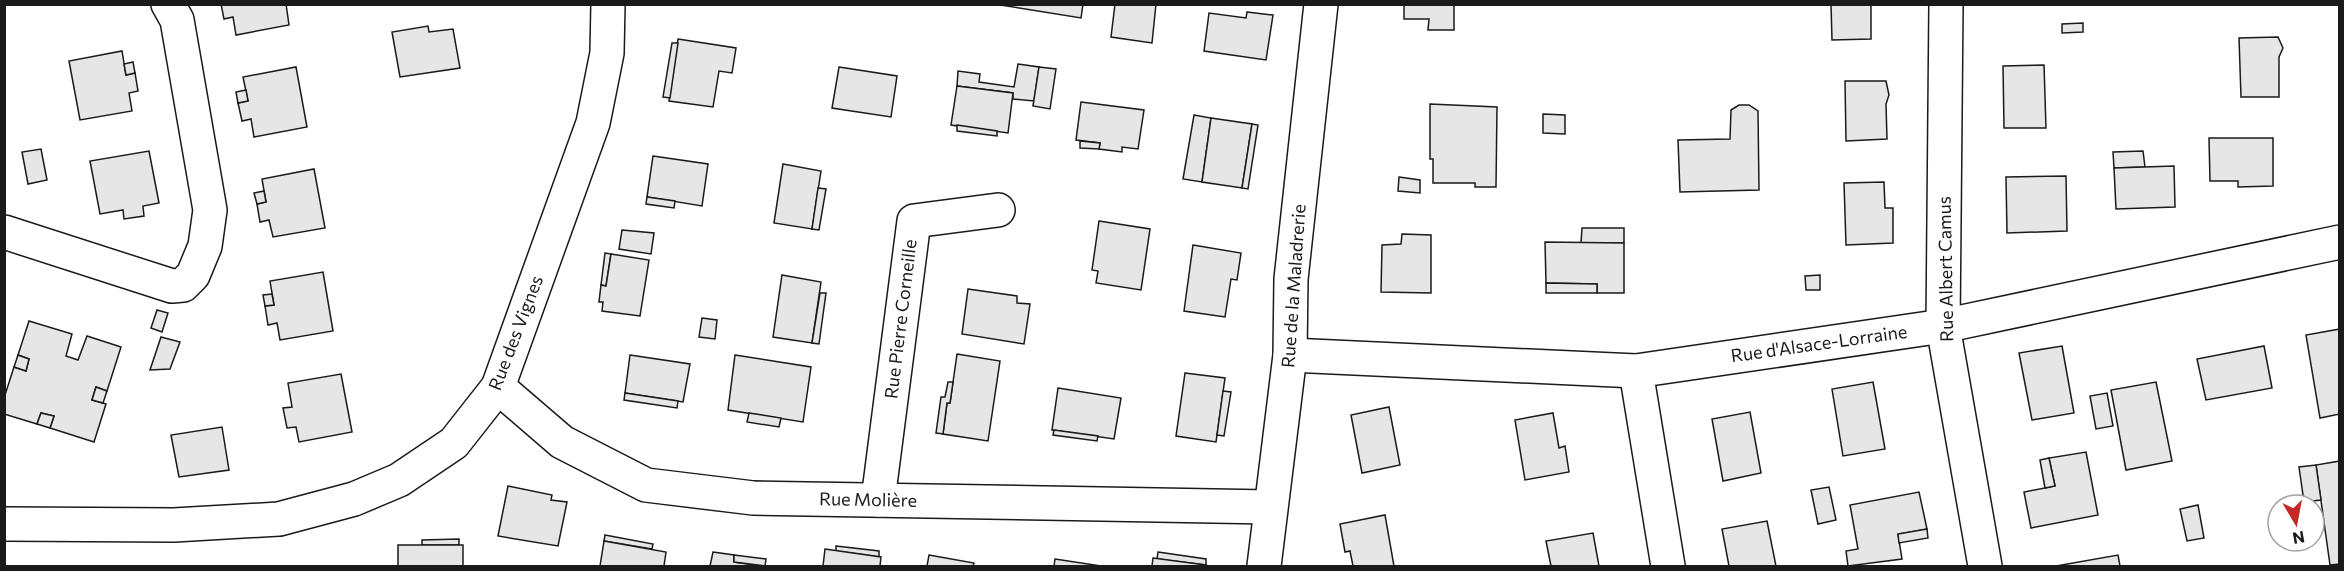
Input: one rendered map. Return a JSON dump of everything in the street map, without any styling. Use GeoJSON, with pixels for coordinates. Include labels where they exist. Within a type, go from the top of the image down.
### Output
{"type":"FeatureCollection","features":[{"type":"Feature","properties":{"kind":"street"},"geometry":{"type":"LineString","coordinates":[[4,232],[172,286],[183,285],[193,275],[205,246],[210,210],[177,20],[168,4]]}},
{"type":"Feature","properties":{"kind":"street","name":"Rue des Vignes"},"geometry":{"type":"LineString","coordinates":[[4,524],[174,525],[279,519],[354,499],[399,480],[454,443],[498,387],[592,123],[607,53],[608,4]]}},
{"type":"Feature","properties":{"kind":"street","name":"Rue de la Maladrerie"},"geometry":{"type":"LineString","coordinates":[[1264,567],[1290,355],[1291,279],[1321,4]]}},
{"type":"Feature","properties":{"kind":"street","name":"Rue Albert Camus"},"geometry":{"type":"LineString","coordinates":[[1946,4],[1943,326],[1985,567]]}},
{"type":"Feature","properties":{"kind":"street","name":"Rue Pierre Corneille"},"geometry":{"type":"LineString","coordinates":[[878,500],[914,221],[998,210]]}},
{"type":"Feature","properties":{"kind":"street","name":"Rue d'Alsace-Lorraine"},"geometry":{"type":"LineString","coordinates":[[1290,355],[1636,371],[1943,326],[2340,242]]}},
{"type":"Feature","properties":{"kind":"street"},"geometry":{"type":"LineString","coordinates":[[1636,371],[1668,567]]}},
{"type":"Feature","properties":{"kind":"street","name":"Rue Molière"},"geometry":{"type":"LineString","coordinates":[[498,387],[562,442],[646,485],[753,498],[1270,507]]}},
{"type":"Feature","properties":{"kind":"building"},"geometry":{"type":"Polygon","coordinates":[[[221,4],[286,4],[289,25],[236,35],[233,17],[224,19],[221,4]]]}},
{"type":"Feature","properties":{"kind":"building"},"geometry":{"type":"Polygon","coordinates":[[[994,4],[1083,4],[1081,18],[994,4]]]}},
{"type":"Feature","properties":{"kind":"building"},"geometry":{"type":"Polygon","coordinates":[[[1115,4],[1156,4],[1152,43],[1111,37],[1115,4]]]}},
{"type":"Feature","properties":{"kind":"building"},"geometry":{"type":"Polygon","coordinates":[[[1404,4],[1454,4],[1454,30],[1428,30],[1429,19],[1404,19],[1404,4]]]}},
{"type":"Feature","properties":{"kind":"building"},"geometry":{"type":"Polygon","coordinates":[[[1831,4],[1871,4],[1871,39],[1832,40],[1831,4]]]}},
{"type":"Feature","properties":{"kind":"building"},"geometry":{"type":"Polygon","coordinates":[[[1247,12],[1273,15],[1266,60],[1204,51],[1209,13],[1246,18],[1247,12]]]}},
{"type":"Feature","properties":{"kind":"building"},"geometry":{"type":"Polygon","coordinates":[[[2083,23],[2083,32],[2062,33],[2062,24],[2083,23]]]}},
{"type":"Feature","properties":{"kind":"building"},"geometry":{"type":"Polygon","coordinates":[[[428,26],[429,32],[453,29],[460,68],[400,77],[392,32],[428,26]]]}},
{"type":"Feature","properties":{"kind":"building"},"geometry":{"type":"Polygon","coordinates":[[[2278,37],[2283,48],[2279,57],[2279,97],[2241,97],[2239,38],[2278,37]]]}},
{"type":"Feature","properties":{"kind":"building"},"geometry":{"type":"Polygon","coordinates":[[[678,39],[736,48],[732,73],[719,71],[713,107],[669,101],[678,39]]]}},
{"type":"Feature","properties":{"kind":"building"},"geometry":{"type":"Polygon","coordinates":[[[672,43],[678,43],[670,98],[663,97],[672,43]]]}},
{"type":"Feature","properties":{"kind":"building"},"geometry":{"type":"Polygon","coordinates":[[[122,51],[126,75],[135,73],[138,91],[129,93],[132,111],[80,120],[69,61],[122,51]]]}},
{"type":"Feature","properties":{"kind":"building"},"geometry":{"type":"Polygon","coordinates":[[[133,62],[135,73],[126,75],[124,64],[133,62]]]}},
{"type":"Feature","properties":{"kind":"building"},"geometry":{"type":"Polygon","coordinates":[[[1018,64],[1039,67],[1034,101],[1013,99],[1013,93],[957,86],[958,71],[980,74],[979,82],[1014,87],[1018,64]]]}},
{"type":"Feature","properties":{"kind":"building"},"geometry":{"type":"Polygon","coordinates":[[[2044,65],[2046,128],[2004,128],[2003,66],[2044,65]]]}},
{"type":"Feature","properties":{"kind":"building"},"geometry":{"type":"Polygon","coordinates":[[[296,67],[307,127],[254,137],[251,119],[242,121],[238,103],[248,101],[243,77],[296,67]]]}},
{"type":"Feature","properties":{"kind":"building"},"geometry":{"type":"Polygon","coordinates":[[[839,67],[897,76],[891,117],[832,108],[839,67]]]}},
{"type":"Feature","properties":{"kind":"building"},"geometry":{"type":"Polygon","coordinates":[[[1039,67],[1056,69],[1050,109],[1033,106],[1039,67]]]}},
{"type":"Feature","properties":{"kind":"building"},"geometry":{"type":"Polygon","coordinates":[[[1845,81],[1886,81],[1889,95],[1886,104],[1887,139],[1846,141],[1845,81]]]}},
{"type":"Feature","properties":{"kind":"building"},"geometry":{"type":"Polygon","coordinates":[[[957,86],[1013,93],[1008,133],[951,125],[957,86]]]}},
{"type":"Feature","properties":{"kind":"building"},"geometry":{"type":"Polygon","coordinates":[[[246,90],[248,101],[238,103],[236,92],[246,90]]]}},
{"type":"Feature","properties":{"kind":"building"},"geometry":{"type":"Polygon","coordinates":[[[1081,102],[1144,110],[1138,149],[1122,147],[1122,152],[1099,149],[1100,143],[1076,140],[1081,102]]]}},
{"type":"Feature","properties":{"kind":"building"},"geometry":{"type":"Polygon","coordinates":[[[1430,104],[1497,107],[1496,187],[1475,187],[1475,183],[1433,183],[1433,159],[1430,159],[1430,104]]]}},
{"type":"Feature","properties":{"kind":"building"},"geometry":{"type":"Polygon","coordinates":[[[1739,105],[1749,105],[1758,111],[1759,190],[1680,192],[1678,140],[1730,139],[1731,110],[1739,105]]]}},
{"type":"Feature","properties":{"kind":"building"},"geometry":{"type":"Polygon","coordinates":[[[1543,114],[1565,115],[1565,134],[1543,133],[1543,114]]]}},
{"type":"Feature","properties":{"kind":"building"},"geometry":{"type":"Polygon","coordinates":[[[1194,115],[1211,118],[1202,182],[1183,179],[1194,115]]]}},
{"type":"Feature","properties":{"kind":"building"},"geometry":{"type":"Polygon","coordinates":[[[1211,118],[1252,124],[1242,188],[1202,182],[1211,118]]]}},
{"type":"Feature","properties":{"kind":"building"},"geometry":{"type":"Polygon","coordinates":[[[1252,124],[1258,125],[1248,189],[1242,188],[1252,124]]]}},
{"type":"Feature","properties":{"kind":"building"},"geometry":{"type":"Polygon","coordinates":[[[957,125],[997,131],[997,136],[957,131],[957,125]]]}},
{"type":"Feature","properties":{"kind":"building"},"geometry":{"type":"Polygon","coordinates":[[[2209,138],[2273,138],[2273,186],[2238,187],[2238,181],[2210,181],[2209,138]]]}},
{"type":"Feature","properties":{"kind":"building"},"geometry":{"type":"Polygon","coordinates":[[[1080,141],[1100,143],[1099,149],[1080,148],[1080,141]]]}},
{"type":"Feature","properties":{"kind":"building"},"geometry":{"type":"Polygon","coordinates":[[[41,149],[47,180],[28,184],[22,152],[41,149]]]}},
{"type":"Feature","properties":{"kind":"building"},"geometry":{"type":"Polygon","coordinates":[[[149,151],[159,203],[143,206],[144,216],[124,219],[123,210],[100,214],[90,161],[149,151]]]}},
{"type":"Feature","properties":{"kind":"building"},"geometry":{"type":"Polygon","coordinates":[[[2143,151],[2145,167],[2114,168],[2113,152],[2143,151]]]}},
{"type":"Feature","properties":{"kind":"building"},"geometry":{"type":"Polygon","coordinates":[[[653,156],[708,164],[702,206],[647,197],[653,156]]]}},
{"type":"Feature","properties":{"kind":"building"},"geometry":{"type":"Polygon","coordinates":[[[783,164],[821,171],[812,229],[774,223],[783,164]]]}},
{"type":"Feature","properties":{"kind":"building"},"geometry":{"type":"Polygon","coordinates":[[[2174,166],[2175,207],[2116,209],[2114,168],[2174,166]]]}},
{"type":"Feature","properties":{"kind":"building"},"geometry":{"type":"Polygon","coordinates":[[[314,169],[325,228],[273,237],[269,220],[260,222],[257,204],[266,202],[262,179],[314,169]]]}},
{"type":"Feature","properties":{"kind":"building"},"geometry":{"type":"Polygon","coordinates":[[[2066,176],[2067,231],[2007,233],[2006,177],[2066,176]]]}},
{"type":"Feature","properties":{"kind":"building"},"geometry":{"type":"Polygon","coordinates":[[[1399,177],[1420,180],[1420,193],[1398,191],[1399,177]]]}},
{"type":"Feature","properties":{"kind":"building"},"geometry":{"type":"Polygon","coordinates":[[[1884,182],[1885,208],[1893,208],[1893,243],[1846,245],[1844,183],[1884,182]]]}},
{"type":"Feature","properties":{"kind":"building"},"geometry":{"type":"Polygon","coordinates":[[[818,188],[826,189],[819,230],[812,229],[818,188]]]}},
{"type":"Feature","properties":{"kind":"building"},"geometry":{"type":"Polygon","coordinates":[[[264,191],[266,202],[257,204],[254,193],[264,191]]]}},
{"type":"Feature","properties":{"kind":"building"},"geometry":{"type":"Polygon","coordinates":[[[647,197],[675,201],[674,208],[646,204],[647,197]]]}},
{"type":"Feature","properties":{"kind":"building"},"geometry":{"type":"Polygon","coordinates":[[[1099,221],[1150,229],[1141,290],[1096,283],[1098,271],[1092,270],[1099,221]]]}},
{"type":"Feature","properties":{"kind":"building"},"geometry":{"type":"Polygon","coordinates":[[[1582,228],[1624,228],[1624,243],[1581,243],[1582,228]]]}},
{"type":"Feature","properties":{"kind":"building"},"geometry":{"type":"Polygon","coordinates":[[[622,230],[654,233],[651,254],[619,249],[622,230]]]}},
{"type":"Feature","properties":{"kind":"building"},"geometry":{"type":"Polygon","coordinates":[[[1402,234],[1431,235],[1431,293],[1381,292],[1382,245],[1401,244],[1402,234]]]}},
{"type":"Feature","properties":{"kind":"building"},"geometry":{"type":"Polygon","coordinates":[[[1545,242],[1624,243],[1624,293],[1597,293],[1597,284],[1546,283],[1545,242]]]}},
{"type":"Feature","properties":{"kind":"building"},"geometry":{"type":"Polygon","coordinates":[[[1193,245],[1241,253],[1237,280],[1231,279],[1225,317],[1184,311],[1193,245]]]}},
{"type":"Feature","properties":{"kind":"building"},"geometry":{"type":"Polygon","coordinates":[[[605,253],[611,254],[606,286],[601,285],[605,253]]]}},
{"type":"Feature","properties":{"kind":"building"},"geometry":{"type":"Polygon","coordinates":[[[611,254],[649,260],[640,316],[602,311],[603,302],[599,302],[601,285],[606,286],[611,254]]]}},
{"type":"Feature","properties":{"kind":"building"},"geometry":{"type":"Polygon","coordinates":[[[323,272],[333,331],[280,340],[277,323],[268,325],[265,306],[274,305],[270,281],[323,272]]]}},
{"type":"Feature","properties":{"kind":"building"},"geometry":{"type":"Polygon","coordinates":[[[782,275],[821,282],[812,343],[773,337],[782,275]]]}},
{"type":"Feature","properties":{"kind":"building"},"geometry":{"type":"Polygon","coordinates":[[[1820,275],[1820,290],[1806,290],[1805,276],[1820,275]]]}},
{"type":"Feature","properties":{"kind":"building"},"geometry":{"type":"Polygon","coordinates":[[[1546,283],[1597,284],[1597,293],[1546,293],[1546,283]]]}},
{"type":"Feature","properties":{"kind":"building"},"geometry":{"type":"Polygon","coordinates":[[[968,289],[1017,296],[1017,303],[1030,304],[1024,344],[962,334],[968,289]]]}},
{"type":"Feature","properties":{"kind":"building"},"geometry":{"type":"Polygon","coordinates":[[[820,293],[826,293],[819,344],[812,343],[820,293]]]}},
{"type":"Feature","properties":{"kind":"building"},"geometry":{"type":"Polygon","coordinates":[[[272,294],[274,305],[265,306],[263,295],[272,294]]]}},
{"type":"Feature","properties":{"kind":"building"},"geometry":{"type":"Polygon","coordinates":[[[157,310],[168,313],[162,332],[151,328],[157,310]]]}},
{"type":"Feature","properties":{"kind":"building"},"geometry":{"type":"Polygon","coordinates":[[[702,318],[717,320],[715,339],[699,337],[702,318]]]}},
{"type":"Feature","properties":{"kind":"building"},"geometry":{"type":"Polygon","coordinates":[[[29,321],[72,334],[66,356],[78,360],[87,336],[121,347],[107,391],[96,387],[92,400],[106,404],[94,442],[50,428],[54,416],[41,413],[37,424],[4,414],[4,398],[14,367],[26,371],[29,359],[18,355],[29,321]]]}},
{"type":"Feature","properties":{"kind":"building"},"geometry":{"type":"Polygon","coordinates":[[[2340,329],[2340,414],[2320,418],[2306,335],[2340,329]]]}},
{"type":"Feature","properties":{"kind":"building"},"geometry":{"type":"Polygon","coordinates":[[[161,337],[180,342],[170,369],[150,370],[161,337]]]}},
{"type":"Feature","properties":{"kind":"building"},"geometry":{"type":"Polygon","coordinates":[[[2062,346],[2074,413],[2032,420],[2019,353],[2062,346]]]}},
{"type":"Feature","properties":{"kind":"building"},"geometry":{"type":"Polygon","coordinates":[[[2264,346],[2272,388],[2206,400],[2197,359],[2264,346]]]}},
{"type":"Feature","properties":{"kind":"building"},"geometry":{"type":"Polygon","coordinates":[[[957,354],[1000,361],[988,441],[943,434],[957,354]]]}},
{"type":"Feature","properties":{"kind":"building"},"geometry":{"type":"Polygon","coordinates":[[[18,355],[29,359],[26,371],[14,367],[18,355]]]}},
{"type":"Feature","properties":{"kind":"building"},"geometry":{"type":"Polygon","coordinates":[[[630,355],[690,364],[683,402],[625,393],[630,355]]]}},
{"type":"Feature","properties":{"kind":"building"},"geometry":{"type":"Polygon","coordinates":[[[735,355],[811,367],[803,422],[728,410],[735,355]]]}},
{"type":"Feature","properties":{"kind":"building"},"geometry":{"type":"Polygon","coordinates":[[[1185,373],[1225,378],[1216,442],[1176,436],[1185,373]]]}},
{"type":"Feature","properties":{"kind":"building"},"geometry":{"type":"Polygon","coordinates":[[[341,374],[352,432],[299,442],[296,427],[287,428],[283,408],[292,407],[288,383],[341,374]]]}},
{"type":"Feature","properties":{"kind":"building"},"geometry":{"type":"Polygon","coordinates":[[[948,382],[953,382],[950,403],[947,403],[943,434],[936,433],[941,397],[945,397],[948,382]]]}},
{"type":"Feature","properties":{"kind":"building"},"geometry":{"type":"Polygon","coordinates":[[[1873,382],[1885,449],[1843,456],[1832,389],[1873,382]]]}},
{"type":"Feature","properties":{"kind":"building"},"geometry":{"type":"Polygon","coordinates":[[[2156,382],[2172,461],[2126,470],[2111,390],[2156,382]]]}},
{"type":"Feature","properties":{"kind":"building"},"geometry":{"type":"Polygon","coordinates":[[[96,387],[107,391],[103,403],[92,400],[96,387]]]}},
{"type":"Feature","properties":{"kind":"building"},"geometry":{"type":"Polygon","coordinates":[[[1058,388],[1121,398],[1114,439],[1052,430],[1058,388]]]}},
{"type":"Feature","properties":{"kind":"building"},"geometry":{"type":"Polygon","coordinates":[[[1223,391],[1231,392],[1224,436],[1217,435],[1223,391]]]}},
{"type":"Feature","properties":{"kind":"building"},"geometry":{"type":"Polygon","coordinates":[[[625,393],[678,401],[677,408],[624,400],[625,393]]]}},
{"type":"Feature","properties":{"kind":"building"},"geometry":{"type":"Polygon","coordinates":[[[2107,393],[2113,426],[2096,429],[2090,396],[2107,393]]]}},
{"type":"Feature","properties":{"kind":"building"},"geometry":{"type":"Polygon","coordinates":[[[1389,407],[1400,465],[1362,473],[1351,415],[1389,407]]]}},
{"type":"Feature","properties":{"kind":"building"},"geometry":{"type":"Polygon","coordinates":[[[1750,412],[1761,473],[1723,481],[1712,419],[1750,412]]]}},
{"type":"Feature","properties":{"kind":"building"},"geometry":{"type":"Polygon","coordinates":[[[41,413],[54,416],[50,428],[37,424],[41,413]]]}},
{"type":"Feature","properties":{"kind":"building"},"geometry":{"type":"Polygon","coordinates":[[[749,413],[781,418],[779,427],[747,422],[749,413]]]}},
{"type":"Feature","properties":{"kind":"building"},"geometry":{"type":"Polygon","coordinates":[[[1553,413],[1559,448],[1565,446],[1569,472],[1525,480],[1515,420],[1553,413]]]}},
{"type":"Feature","properties":{"kind":"building"},"geometry":{"type":"Polygon","coordinates":[[[222,427],[229,470],[179,477],[171,435],[222,427]]]}},
{"type":"Feature","properties":{"kind":"building"},"geometry":{"type":"Polygon","coordinates":[[[1054,430],[1098,436],[1097,441],[1053,435],[1054,430]]]}},
{"type":"Feature","properties":{"kind":"building"},"geometry":{"type":"Polygon","coordinates":[[[2086,452],[2098,515],[2031,528],[2024,492],[2055,486],[2049,458],[2086,452]]]}},
{"type":"Feature","properties":{"kind":"building"},"geometry":{"type":"Polygon","coordinates":[[[2049,458],[2055,486],[2045,488],[2040,460],[2049,458]]]}},
{"type":"Feature","properties":{"kind":"building"},"geometry":{"type":"Polygon","coordinates":[[[2340,461],[2340,564],[2330,565],[2326,536],[2326,493],[2320,493],[2316,465],[2340,461]]]}},
{"type":"Feature","properties":{"kind":"building"},"geometry":{"type":"Polygon","coordinates":[[[2316,465],[2320,493],[2303,493],[2299,467],[2316,465]]]}},
{"type":"Feature","properties":{"kind":"building"},"geometry":{"type":"Polygon","coordinates":[[[508,486],[552,495],[551,500],[567,502],[558,546],[498,536],[508,486]]]}},
{"type":"Feature","properties":{"kind":"building"},"geometry":{"type":"Polygon","coordinates":[[[1829,487],[1836,520],[1818,524],[1811,490],[1829,487]]]}},
{"type":"Feature","properties":{"kind":"building"},"geometry":{"type":"Polygon","coordinates":[[[1919,492],[1927,529],[1898,534],[1902,559],[1848,566],[1846,551],[1858,549],[1850,505],[1919,492]]]}},
{"type":"Feature","properties":{"kind":"building"},"geometry":{"type":"Polygon","coordinates":[[[2198,505],[2204,538],[2187,541],[2180,509],[2198,505]]]}},
{"type":"Feature","properties":{"kind":"building"},"geometry":{"type":"Polygon","coordinates":[[[1385,515],[1394,566],[1353,566],[1350,551],[1345,552],[1340,524],[1385,515]]]}},
{"type":"Feature","properties":{"kind":"building"},"geometry":{"type":"Polygon","coordinates":[[[1767,521],[1776,566],[1729,566],[1722,529],[1767,521]]]}},
{"type":"Feature","properties":{"kind":"building"},"geometry":{"type":"Polygon","coordinates":[[[1927,529],[1928,538],[1899,543],[1898,534],[1927,529]]]}},
{"type":"Feature","properties":{"kind":"building"},"geometry":{"type":"Polygon","coordinates":[[[1593,533],[1599,566],[1551,566],[1546,541],[1593,533]]]}},
{"type":"Feature","properties":{"kind":"building"},"geometry":{"type":"Polygon","coordinates":[[[605,535],[653,544],[652,549],[604,541],[605,535]]]}},
{"type":"Feature","properties":{"kind":"building"},"geometry":{"type":"Polygon","coordinates":[[[459,539],[459,545],[422,545],[422,540],[459,539]]]}},
{"type":"Feature","properties":{"kind":"building"},"geometry":{"type":"Polygon","coordinates":[[[604,541],[666,552],[664,566],[600,566],[604,541]]]}},
{"type":"Feature","properties":{"kind":"building"},"geometry":{"type":"Polygon","coordinates":[[[398,545],[463,545],[463,566],[398,566],[398,545]]]}},
{"type":"Feature","properties":{"kind":"building"},"geometry":{"type":"Polygon","coordinates":[[[836,546],[879,551],[879,557],[836,551],[836,546]]]}},
{"type":"Feature","properties":{"kind":"building"},"geometry":{"type":"Polygon","coordinates":[[[825,549],[881,557],[880,566],[823,566],[825,549]]]}},
{"type":"Feature","properties":{"kind":"building"},"geometry":{"type":"Polygon","coordinates":[[[713,552],[734,555],[734,562],[764,566],[710,566],[713,552]]]}},
{"type":"Feature","properties":{"kind":"building"},"geometry":{"type":"Polygon","coordinates":[[[1158,552],[1206,559],[1206,565],[1157,559],[1158,552]]]}},
{"type":"Feature","properties":{"kind":"building"},"geometry":{"type":"Polygon","coordinates":[[[734,555],[766,559],[765,566],[734,562],[734,555]]]}},
{"type":"Feature","properties":{"kind":"building"},"geometry":{"type":"Polygon","coordinates":[[[929,555],[974,563],[973,566],[927,566],[929,555]]]}},
{"type":"Feature","properties":{"kind":"building"},"geometry":{"type":"Polygon","coordinates":[[[2118,555],[2120,566],[2056,566],[2118,555]]]}},
{"type":"Feature","properties":{"kind":"building"},"geometry":{"type":"Polygon","coordinates":[[[1153,558],[1206,565],[1208,566],[1152,566],[1153,558]]]}},
{"type":"Feature","properties":{"kind":"building"},"geometry":{"type":"Polygon","coordinates":[[[1055,559],[1101,566],[1054,566],[1055,559]]]}}]}
